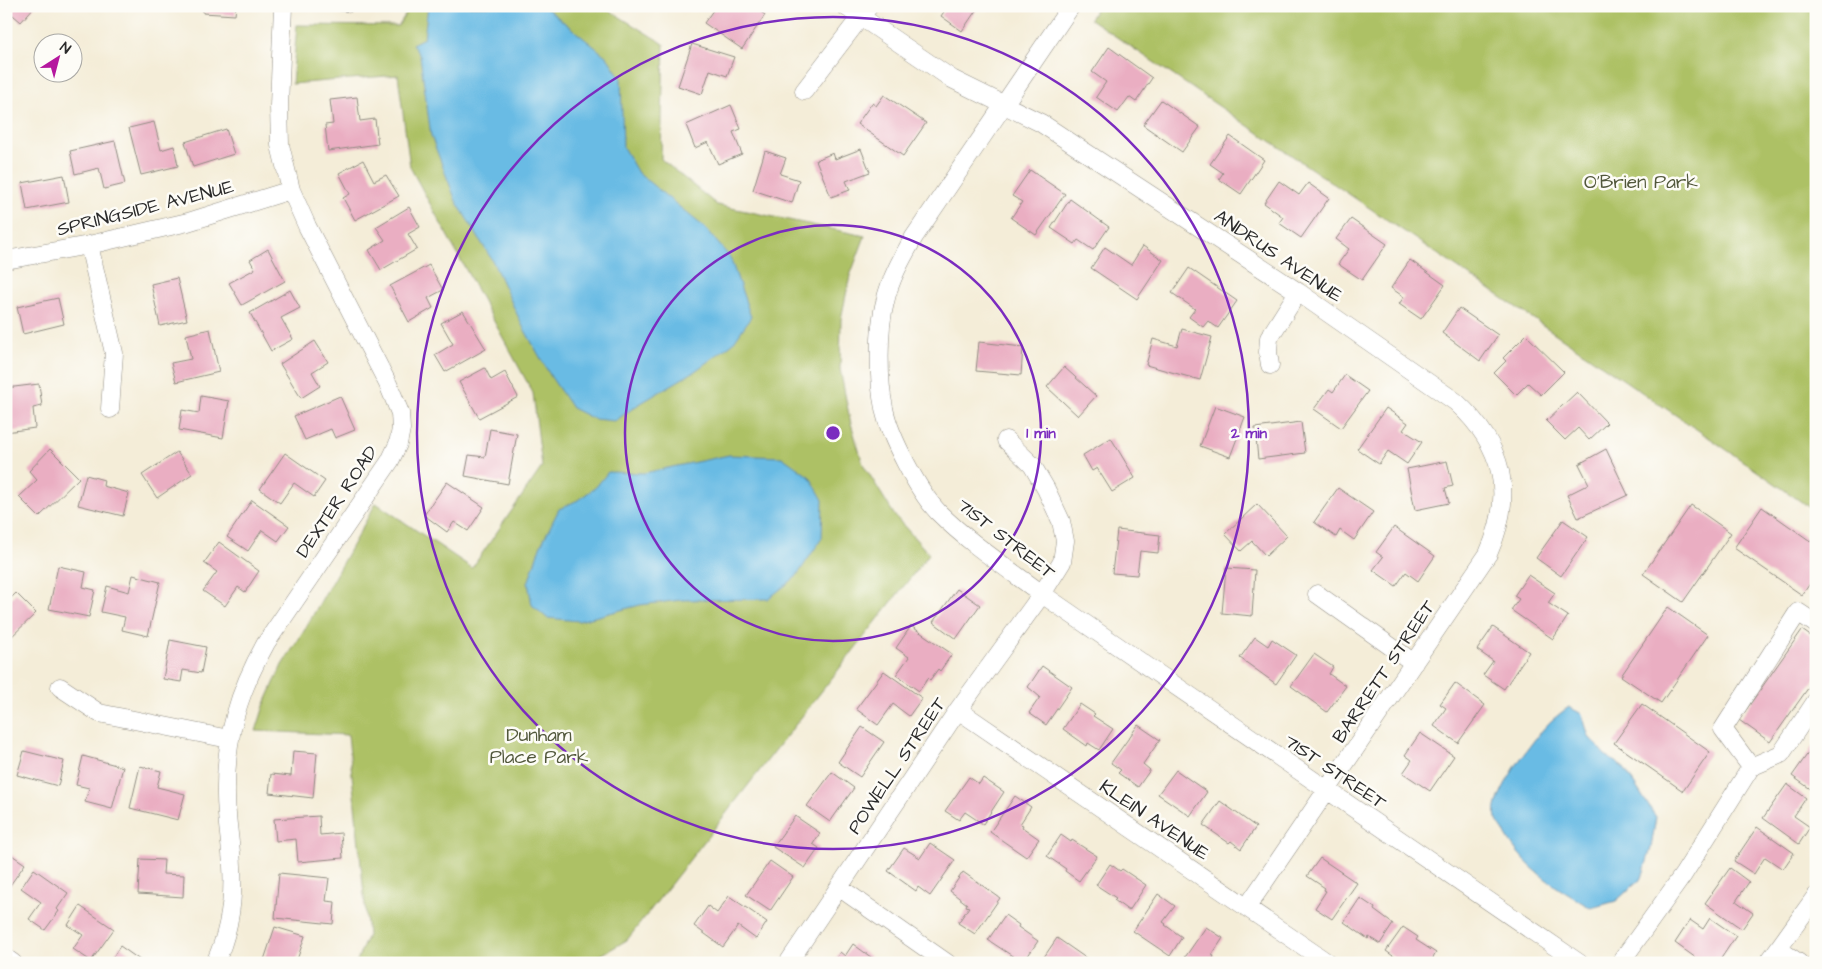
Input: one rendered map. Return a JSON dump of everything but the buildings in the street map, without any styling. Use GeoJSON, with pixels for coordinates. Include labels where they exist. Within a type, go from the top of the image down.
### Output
{"type":"FeatureCollection","features":[{"type":"Feature","properties":{"kind":"street","name":"DEXTER ROAD"},"geometry":{"type":"LineString","coordinates":[[215,963],[226,931],[232,890],[226,795],[229,739],[245,685],[266,643],[390,461],[398,444],[400,429],[400,412],[388,384],[307,226],[291,190],[280,145],[279,106],[283,6]]}},
{"type":"Feature","properties":{"kind":"street"},"geometry":{"type":"LineString","coordinates":[[845,6],[866,12],[952,79],[1004,105]]}},
{"type":"Feature","properties":{"kind":"street","name":"71ST STREET"},"geometry":{"type":"LineString","coordinates":[[1071,6],[914,237],[900,261],[885,303],[880,334],[884,409],[895,441],[914,478],[937,510],[971,541],[1042,594],[1579,963]]}},
{"type":"Feature","properties":{"kind":"street"},"geometry":{"type":"LineString","coordinates":[[804,91],[866,12]]}},
{"type":"Feature","properties":{"kind":"street","name":"ANDRUS AVENUE"},"geometry":{"type":"LineString","coordinates":[[1004,105],[1041,123],[1298,292],[1456,402],[1483,431],[1494,450],[1500,470]]}},
{"type":"Feature","properties":{"kind":"street","name":"SPRINGSIDE AVENUE"},"geometry":{"type":"LineString","coordinates":[[6,260],[90,245],[196,220],[291,190]]}},
{"type":"Feature","properties":{"kind":"street"},"geometry":{"type":"LineString","coordinates":[[90,245],[114,353],[110,409]]}},
{"type":"Feature","properties":{"kind":"street"},"geometry":{"type":"LineString","coordinates":[[1270,365],[1268,352],[1269,338],[1298,292]]}},
{"type":"Feature","properties":{"kind":"street","name":"POWELL STREET"},"geometry":{"type":"LineString","coordinates":[[788,963],[958,710],[1042,594],[1062,562],[1065,541],[1061,520],[1032,465],[1006,440]]}},
{"type":"Feature","properties":{"kind":"street","name":"BARRETT STREET"},"geometry":{"type":"LineString","coordinates":[[1246,907],[1488,554],[1495,539],[1502,511],[1503,491],[1500,470]]}},
{"type":"Feature","properties":{"kind":"street"},"geometry":{"type":"LineString","coordinates":[[1317,594],[1414,663]]}},
{"type":"Feature","properties":{"kind":"street"},"geometry":{"type":"LineString","coordinates":[[1751,768],[1723,729],[1798,612],[1816,624]]}},
{"type":"Feature","properties":{"kind":"street"},"geometry":{"type":"LineString","coordinates":[[60,687],[99,714],[229,739]]}},
{"type":"Feature","properties":{"kind":"street"},"geometry":{"type":"LineString","coordinates":[[1620,963],[1683,875],[1751,768],[1781,754],[1816,701]]}},
{"type":"Feature","properties":{"kind":"street","name":"KLEIN AVENUE"},"geometry":{"type":"LineString","coordinates":[[958,710],[1328,963]]}},
{"type":"Feature","properties":{"kind":"street"},"geometry":{"type":"LineString","coordinates":[[840,888],[947,963]]}},
{"type":"Feature","properties":{"kind":"street"},"geometry":{"type":"LineString","coordinates":[[1799,963],[1773,956],[1816,896]]}},
{"type":"Feature","properties":{"kind":"street"},"geometry":{"type":"LineString","coordinates":[[6,958],[14,963]]}},
{"type":"Feature","properties":{"kind":"green space","name":"Dunham Place Park"},"geometry":{"type":"Polygon","coordinates":[[[411,6],[602,6],[664,44],[661,159],[717,205],[865,236],[850,276],[841,319],[840,369],[850,420],[863,464],[895,516],[929,554],[627,940],[587,963],[356,963],[368,935],[348,735],[256,731],[264,706],[282,665],[304,631],[376,503],[472,568],[542,467],[533,393],[410,167],[398,75],[292,84],[297,25],[398,26],[411,6]]]}},
{"type":"Feature","properties":{"kind":"green space","name":"O'Brien Park"},"geometry":{"type":"Polygon","coordinates":[[[1098,6],[1816,6],[1816,512],[1090,19],[1098,6]]]}},
{"type":"Feature","properties":{"kind":"water"},"geometry":{"type":"Polygon","coordinates":[[[428,6],[544,6],[607,57],[621,78],[623,147],[638,173],[704,227],[730,257],[751,317],[733,343],[695,371],[636,406],[615,421],[594,419],[572,408],[551,377],[522,325],[492,260],[456,201],[431,136],[420,56],[412,44],[424,38],[428,6]]]}},
{"type":"Feature","properties":{"kind":"water"},"geometry":{"type":"Polygon","coordinates":[[[729,455],[782,457],[810,477],[823,500],[822,538],[796,577],[768,599],[681,600],[640,605],[579,621],[547,618],[532,605],[528,583],[540,547],[559,509],[578,500],[596,487],[608,472],[644,473],[729,455]]]}},
{"type":"Feature","properties":{"kind":"water"},"geometry":{"type":"Polygon","coordinates":[[[1569,707],[1582,714],[1589,737],[1605,755],[1624,768],[1656,817],[1651,848],[1642,878],[1616,901],[1591,908],[1554,885],[1533,868],[1514,847],[1496,818],[1496,808],[1500,796],[1515,767],[1544,728],[1569,707]]]}}]}
